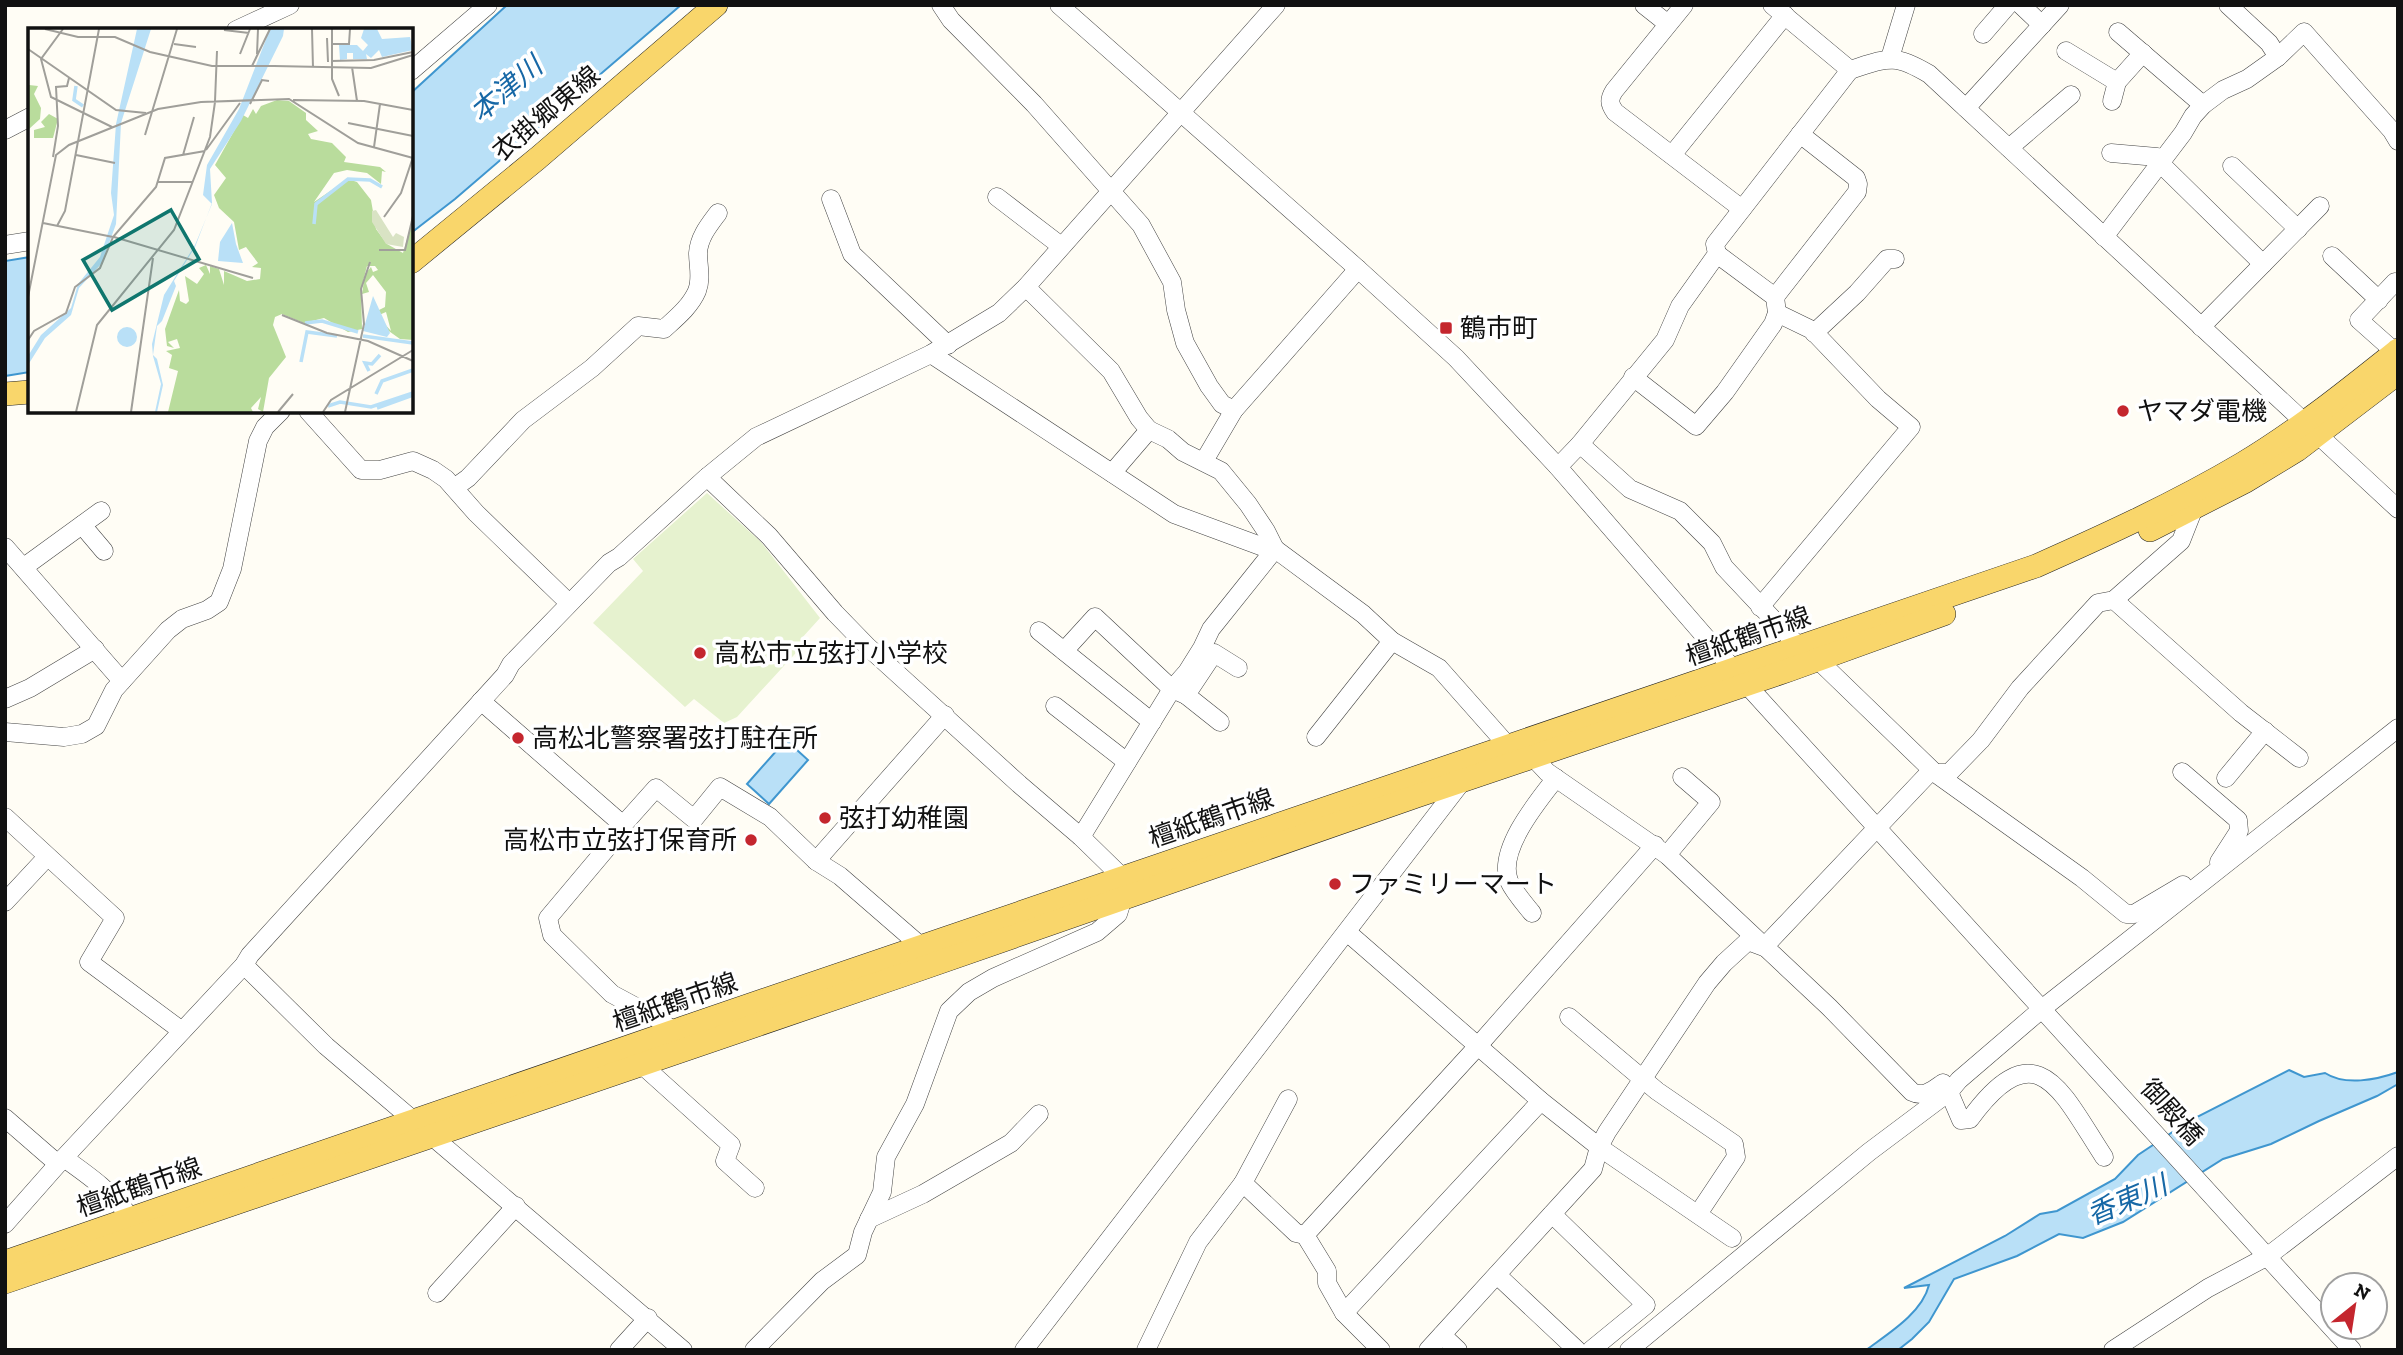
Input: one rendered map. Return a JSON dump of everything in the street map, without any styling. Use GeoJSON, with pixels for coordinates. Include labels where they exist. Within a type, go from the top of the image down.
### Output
{"type":"FeatureCollection","features":[{"type":"Feature","properties":{"kind":"main road","name":"衣掛郷東線"},"geometry":{"type":"LineString","coordinates":[[413,260],[538,158],[716,5]]}},
{"type":"Feature","properties":{"kind":"main road","name":"檀紙鶴市線"},"geometry":{"type":"LineString","coordinates":[[1809,654],[2109,535],[2310,428],[2397,358]]}},
{"type":"Feature","properties":{"kind":"main road"},"geometry":{"type":"LineString","coordinates":[[5,394],[28,392]]}},
{"type":"Feature","properties":{"kind":"main road","name":"檀紙鶴市線"},"geometry":{"type":"LineString","coordinates":[[5,1262],[923,948],[1122,888],[1533,757],[1740,678],[2041,579],[2113,549],[2246,481],[2297,450],[2310,428]]}},
{"type":"Feature","properties":{"kind":"main road","name":"檀紙鶴市線"},"geometry":{"type":"LineString","coordinates":[[5,1282],[641,1064],[1484,755],[1740,678]]}},
{"type":"Feature","properties":{"kind":"street"},"geometry":{"type":"LineString","coordinates":[[240,28],[290,5]]}},
{"type":"Feature","properties":{"kind":"street"},"geometry":{"type":"LineString","coordinates":[[413,69],[488,5]]}},
{"type":"Feature","properties":{"kind":"street"},"geometry":{"type":"LineString","coordinates":[[942,5],[951,20],[1034,104],[1140,225],[1172,282],[1175,310],[1185,342],[1209,386],[1222,404],[1234,410]]}},
{"type":"Feature","properties":{"kind":"street","name":"御殿橋"},"geometry":{"type":"LineString","coordinates":[[1059,5],[1456,358],[1558,467],[1740,678],[2352,1350]]}},
{"type":"Feature","properties":{"kind":"street"},"geometry":{"type":"LineString","coordinates":[[5,1224],[244,965],[357,836],[505,675],[511,664],[609,563],[756,437],[931,354],[999,313],[1276,5]]}},
{"type":"Feature","properties":{"kind":"street"},"geometry":{"type":"LineString","coordinates":[[1644,5],[1668,24]]}},
{"type":"Feature","properties":{"kind":"street"},"geometry":{"type":"LineString","coordinates":[[1684,5],[1610,98],[1610,105],[1615,112],[1742,209]]}},
{"type":"Feature","properties":{"kind":"street"},"geometry":{"type":"LineString","coordinates":[[1891,58],[1906,5]]}},
{"type":"Feature","properties":{"kind":"street"},"geometry":{"type":"LineString","coordinates":[[1983,34],[2008,5]]}},
{"type":"Feature","properties":{"kind":"street"},"geometry":{"type":"LineString","coordinates":[[2021,5],[2042,25]]}},
{"type":"Feature","properties":{"kind":"street"},"geometry":{"type":"LineString","coordinates":[[1966,108],[2060,5]]}},
{"type":"Feature","properties":{"kind":"street"},"geometry":{"type":"LineString","coordinates":[[2236,8],[2269,43],[2278,57]]}},
{"type":"Feature","properties":{"kind":"street"},"geometry":{"type":"LineString","coordinates":[[1672,155],[1779,10],[1850,70]]}},
{"type":"Feature","properties":{"kind":"street"},"geometry":{"type":"LineString","coordinates":[[2118,32],[2203,105]]}},
{"type":"Feature","properties":{"kind":"street"},"geometry":{"type":"LineString","coordinates":[[2104,237],[2203,105],[2278,57],[2304,32],[2398,141]]}},
{"type":"Feature","properties":{"kind":"street"},"geometry":{"type":"LineString","coordinates":[[2066,51],[2117,82]]}},
{"type":"Feature","properties":{"kind":"street"},"geometry":{"type":"LineString","coordinates":[[2112,101],[2117,82],[2143,53]]}},
{"type":"Feature","properties":{"kind":"street"},"geometry":{"type":"LineString","coordinates":[[1760,607],[1911,427],[1878,399],[1814,333],[1776,305],[1717,254],[1715,244],[1850,70],[1891,58],[1911,64],[1929,74],[2398,508]]}},
{"type":"Feature","properties":{"kind":"street"},"geometry":{"type":"LineString","coordinates":[[2009,148],[2071,95]]}},
{"type":"Feature","properties":{"kind":"street"},"geometry":{"type":"LineString","coordinates":[[5,130],[28,118]]}},
{"type":"Feature","properties":{"kind":"street"},"geometry":{"type":"LineString","coordinates":[[1633,377],[1696,426],[1725,392],[1773,324],[1776,305],[1857,192],[1856,177],[1800,134]]}},
{"type":"Feature","properties":{"kind":"street"},"geometry":{"type":"LineString","coordinates":[[2111,153],[2157,157],[2263,264]]}},
{"type":"Feature","properties":{"kind":"street"},"geometry":{"type":"LineString","coordinates":[[2232,166],[2298,229]]}},
{"type":"Feature","properties":{"kind":"street"},"geometry":{"type":"LineString","coordinates":[[997,197],[1061,246]]}},
{"type":"Feature","properties":{"kind":"street"},"geometry":{"type":"LineString","coordinates":[[831,199],[852,254],[948,345]]}},
{"type":"Feature","properties":{"kind":"street"},"geometry":{"type":"LineString","coordinates":[[2201,327],[2320,206]]}},
{"type":"Feature","properties":{"kind":"street"},"geometry":{"type":"LineString","coordinates":[[454,488],[468,478],[523,420],[592,368],[638,326],[664,329],[687,307],[698,290],[701,274],[698,254],[700,240],[718,213]]}},
{"type":"Feature","properties":{"kind":"street"},"geometry":{"type":"LineString","coordinates":[[5,245],[28,241]]}},
{"type":"Feature","properties":{"kind":"street"},"geometry":{"type":"LineString","coordinates":[[1558,467],[1665,340],[1680,306],[1717,254]]}},
{"type":"Feature","properties":{"kind":"street"},"geometry":{"type":"LineString","coordinates":[[2332,256],[2379,300]]}},
{"type":"Feature","properties":{"kind":"street"},"geometry":{"type":"LineString","coordinates":[[1814,333],[1857,293],[1887,259],[1895,260]]}},
{"type":"Feature","properties":{"kind":"street"},"geometry":{"type":"LineString","coordinates":[[1204,461],[1234,410],[1359,269]]}},
{"type":"Feature","properties":{"kind":"street"},"geometry":{"type":"LineString","coordinates":[[2395,282],[2359,320],[2397,358]]}},
{"type":"Feature","properties":{"kind":"street"},"geometry":{"type":"LineString","coordinates":[[1026,286],[1111,371],[1149,430],[1220,471],[1248,504],[1275,549],[1363,614],[1392,641],[1439,668],[1509,747]]}},
{"type":"Feature","properties":{"kind":"street"},"geometry":{"type":"LineString","coordinates":[[931,354],[1174,514],[1275,549]]}},
{"type":"Feature","properties":{"kind":"street"},"geometry":{"type":"LineString","coordinates":[[5,732],[64,737],[82,734],[96,726],[114,690],[168,630],[182,619],[207,610],[219,602],[232,569],[258,441],[265,427],[279,413]]}},
{"type":"Feature","properties":{"kind":"street"},"geometry":{"type":"LineString","coordinates":[[310,413],[361,470],[380,470],[414,461],[433,470],[569,603]]}},
{"type":"Feature","properties":{"kind":"street"},"geometry":{"type":"LineString","coordinates":[[1112,473],[1149,430]]}},
{"type":"Feature","properties":{"kind":"street"},"geometry":{"type":"LineString","coordinates":[[1580,444],[1630,489],[1679,511],[1712,543],[1724,567],[1760,607],[1935,773],[2082,878],[2126,914],[2134,914],[2197,877],[2214,873],[2239,831],[2238,820],[2182,772]]}},
{"type":"Feature","properties":{"kind":"street"},"geometry":{"type":"LineString","coordinates":[[707,477],[769,536],[868,647],[1019,784],[1082,837],[1122,888],[1118,914],[1097,932],[993,978],[969,992],[948,1011],[915,1104],[886,1157],[882,1192],[869,1219],[857,1255],[822,1281],[754,1350]]}},
{"type":"Feature","properties":{"kind":"street"},"geometry":{"type":"LineString","coordinates":[[1765,947],[1929,773],[1949,773],[1980,740],[2020,688],[2098,603],[2113,600],[2181,541],[2194,508]]}},
{"type":"Feature","properties":{"kind":"street"},"geometry":{"type":"LineString","coordinates":[[24,567],[101,511]]}},
{"type":"Feature","properties":{"kind":"street"},"geometry":{"type":"LineString","coordinates":[[82,525],[104,551]]}},
{"type":"Feature","properties":{"kind":"street"},"geometry":{"type":"LineString","coordinates":[[5,547],[122,681]]}},
{"type":"Feature","properties":{"kind":"street"},"geometry":{"type":"LineString","coordinates":[[1179,692],[1211,629],[1275,549]]}},
{"type":"Feature","properties":{"kind":"street"},"geometry":{"type":"LineString","coordinates":[[2113,600],[2241,713],[2299,758]]}},
{"type":"Feature","properties":{"kind":"street"},"geometry":{"type":"LineString","coordinates":[[1064,651],[1095,617],[1179,692],[1220,722]]}},
{"type":"Feature","properties":{"kind":"street"},"geometry":{"type":"LineString","coordinates":[[1040,631],[1152,722]]}},
{"type":"Feature","properties":{"kind":"street"},"geometry":{"type":"LineString","coordinates":[[1316,737],[1392,641]]}},
{"type":"Feature","properties":{"kind":"street"},"geometry":{"type":"LineString","coordinates":[[5,699],[30,688],[95,649]]}},
{"type":"Feature","properties":{"kind":"street"},"geometry":{"type":"LineString","coordinates":[[1082,837],[1152,722],[1214,653],[1238,668]]}},
{"type":"Feature","properties":{"kind":"street"},"geometry":{"type":"LineString","coordinates":[[481,701],[623,825]]}},
{"type":"Feature","properties":{"kind":"street"},"geometry":{"type":"LineString","coordinates":[[1055,706],[1128,762]]}},
{"type":"Feature","properties":{"kind":"street"},"geometry":{"type":"LineString","coordinates":[[816,861],[945,715]]}},
{"type":"Feature","properties":{"kind":"street"},"geometry":{"type":"LineString","coordinates":[[1629,1350],[1858,1160],[1954,1086],[2044,1010],[2398,728]]}},
{"type":"Feature","properties":{"kind":"street"},"geometry":{"type":"LineString","coordinates":[[2226,778],[2265,731]]}},
{"type":"Feature","properties":{"kind":"street"},"geometry":{"type":"LineString","coordinates":[[1024,1350],[1484,755]]}},
{"type":"Feature","properties":{"kind":"street"},"geometry":{"type":"LineString","coordinates":[[1533,757],[1547,772],[1661,850],[1829,1007],[1912,1092],[1917,1095],[1925,1094],[1950,1079],[1961,1120],[1970,1119],[2008,1078],[2023,1073],[2040,1076],[2059,1089],[2104,1157]]}},
{"type":"Feature","properties":{"kind":"street"},"geometry":{"type":"LineString","coordinates":[[1305,1235],[1661,850],[1711,802],[1682,777]]}},
{"type":"Feature","properties":{"kind":"street"},"geometry":{"type":"LineString","coordinates":[[1532,913],[1508,879],[1510,852],[1534,805],[1556,778]]}},
{"type":"Feature","properties":{"kind":"street"},"geometry":{"type":"LineString","coordinates":[[674,1031],[653,1016],[612,994],[552,935],[548,918],[656,788],[694,819],[720,787],[770,817],[816,861],[840,876],[923,948]]}},
{"type":"Feature","properties":{"kind":"street"},"geometry":{"type":"LineString","coordinates":[[5,817],[115,918],[89,962],[182,1031]]}},
{"type":"Feature","properties":{"kind":"street"},"geometry":{"type":"LineString","coordinates":[[5,902],[47,857]]}},
{"type":"Feature","properties":{"kind":"street"},"geometry":{"type":"LineString","coordinates":[[1347,932],[1541,1101],[1599,1147],[1732,1238]]}},
{"type":"Feature","properties":{"kind":"street"},"geometry":{"type":"LineString","coordinates":[[1428,1350],[1593,1169],[1599,1147],[1707,983],[1748,941],[1765,947]]}},
{"type":"Feature","properties":{"kind":"street"},"geometry":{"type":"LineString","coordinates":[[244,965],[326,1046],[683,1350]]}},
{"type":"Feature","properties":{"kind":"street"},"geometry":{"type":"LineString","coordinates":[[1569,1017],[1657,1091],[1734,1144],[1736,1157],[1698,1213]]}},
{"type":"Feature","properties":{"kind":"street"},"geometry":{"type":"LineString","coordinates":[[641,1064],[731,1145],[725,1161],[755,1188]]}},
{"type":"Feature","properties":{"kind":"street"},"geometry":{"type":"LineString","coordinates":[[1146,1350],[1198,1242],[1243,1183],[1288,1099]]}},
{"type":"Feature","properties":{"kind":"street"},"geometry":{"type":"LineString","coordinates":[[1344,1312],[1541,1101]]}},
{"type":"Feature","properties":{"kind":"street"},"geometry":{"type":"LineString","coordinates":[[869,1219],[923,1194],[1011,1143],[1040,1114]]}},
{"type":"Feature","properties":{"kind":"street"},"geometry":{"type":"LineString","coordinates":[[5,1118],[61,1161],[104,1189],[131,1219]]}},
{"type":"Feature","properties":{"kind":"street"},"geometry":{"type":"LineString","coordinates":[[2113,1350],[2264,1251],[2398,1156]]}},
{"type":"Feature","properties":{"kind":"street"},"geometry":{"type":"LineString","coordinates":[[1243,1183],[1296,1233],[1305,1235],[1327,1271],[1327,1283],[1344,1312],[1380,1350]]}},
{"type":"Feature","properties":{"kind":"street"},"geometry":{"type":"LineString","coordinates":[[437,1293],[516,1206]]}},
{"type":"Feature","properties":{"kind":"street"},"geometry":{"type":"LineString","coordinates":[[1552,1214],[1646,1305],[1591,1350]]}},
{"type":"Feature","properties":{"kind":"street"},"geometry":{"type":"LineString","coordinates":[[1497,1275],[1577,1350]]}},
{"type":"Feature","properties":{"kind":"street"},"geometry":{"type":"LineString","coordinates":[[619,1350],[648,1318]]}},
{"type":"Feature","properties":{"kind":"street"},"geometry":{"type":"LineString","coordinates":[[1442,1335],[1458,1350]]}},
{"type":"Feature","properties":{"kind":"green space"},"geometry":{"type":"Polygon","coordinates":[[[707,493],[761,542],[820,618],[801,639],[805,643],[737,717],[724,723],[694,699],[685,707],[593,623],[643,571],[633,559],[707,493]]]}},
{"type":"Feature","properties":{"kind":"water","name":"本津川"},"geometry":{"type":"Polygon","coordinates":[[[507,5],[681,5],[455,199],[413,231],[413,91],[507,5]]]}},
{"type":"Feature","properties":{"kind":"water"},"geometry":{"type":"Polygon","coordinates":[[[28,257],[28,372],[5,376],[5,261],[28,257]]]}},
{"type":"Feature","properties":{"kind":"water"},"geometry":{"type":"Polygon","coordinates":[[[786,740],[808,760],[769,804],[747,784],[786,740]]]}},
{"type":"Feature","properties":{"kind":"water","name":"香東川"},"geometry":{"type":"Polygon","coordinates":[[[2289,1070],[2304,1077],[2325,1073],[2351,1081],[2398,1072],[2398,1084],[2271,1144],[2223,1159],[2123,1222],[2083,1238],[2059,1234],[2017,1256],[1954,1279],[1929,1322],[1912,1339],[1898,1350],[1866,1350],[1912,1313],[1929,1285],[1904,1288],[2005,1236],[2040,1214],[2057,1211],[2115,1179],[2138,1155],[2189,1121],[2289,1070]]]}},
{"type":"Feature","properties":{"kind":"place","name":"鶴市町"},"geometry":{"type":"Point","coordinates":[1446,328]}},
{"type":"Feature","properties":{"kind":"place","name":"ヤマダ電機"},"geometry":{"type":"Point","coordinates":[2123,411]}},
{"type":"Feature","properties":{"kind":"place","name":"高松市立弦打小学校"},"geometry":{"type":"Point","coordinates":[700,653]}},
{"type":"Feature","properties":{"kind":"place","name":"高松北警察署弦打駐在所"},"geometry":{"type":"Point","coordinates":[518,738]}},
{"type":"Feature","properties":{"kind":"place","name":"弦打幼稚園"},"geometry":{"type":"Point","coordinates":[825,818]}},
{"type":"Feature","properties":{"kind":"place","name":"高松市立弦打保育所"},"geometry":{"type":"Point","coordinates":[751,840]}},
{"type":"Feature","properties":{"kind":"place","name":"ファミリーマート"},"geometry":{"type":"Point","coordinates":[1335,884]}}]}
